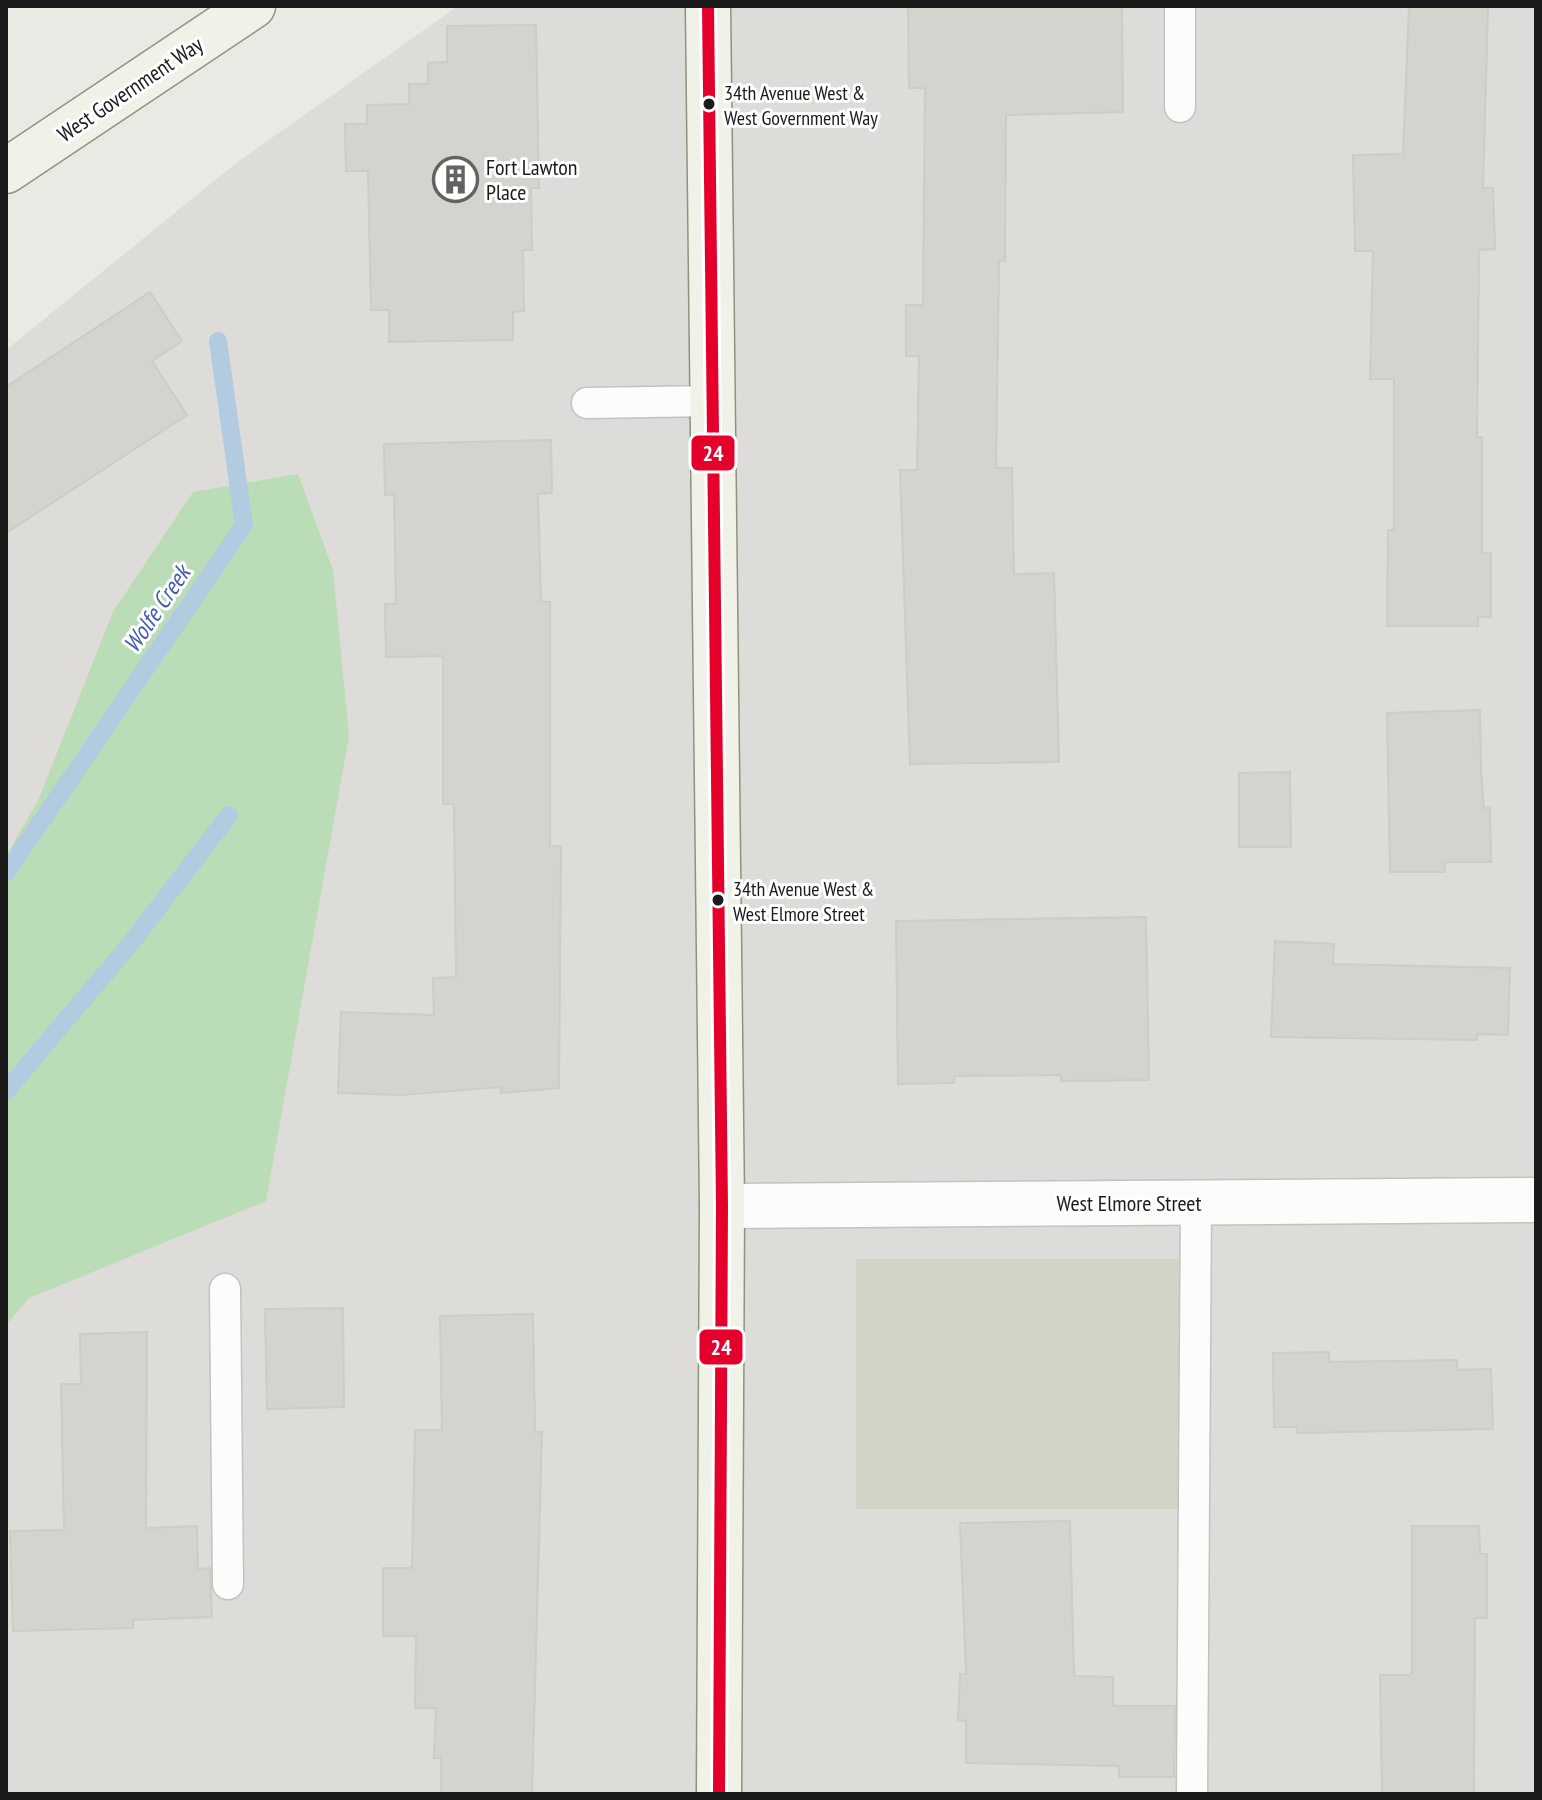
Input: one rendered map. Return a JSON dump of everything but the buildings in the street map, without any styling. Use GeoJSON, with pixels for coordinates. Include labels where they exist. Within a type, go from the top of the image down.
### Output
{"type":"FeatureCollection","features":[{"type":"Feature","properties":{"kind":"street","name":"West Government Way"},"geometry":{"type":"LineString","coordinates":[[6,171],[253,6]]}},
{"type":"Feature","properties":{"kind":"street"},"geometry":{"type":"LineString","coordinates":[[708,6],[722,1206],[719,1794]]}},
{"type":"Feature","properties":{"kind":"street","name":"West Elmore Street"},"geometry":{"type":"LineString","coordinates":[[722,1206],[1536,1200]]}},
{"type":"Feature","properties":{"kind":"lane"},"geometry":{"type":"LineString","coordinates":[[1180,6],[1180,107]]}},
{"type":"Feature","properties":{"kind":"lane"},"geometry":{"type":"LineString","coordinates":[[587,403],[713,401]]}},
{"type":"Feature","properties":{"kind":"lane"},"geometry":{"type":"LineString","coordinates":[[1192,1794],[1196,1203]]}},
{"type":"Feature","properties":{"kind":"lane"},"geometry":{"type":"LineString","coordinates":[[225,1289],[228,1584]]}},
{"type":"Feature","properties":{"kind":"shaded area"},"geometry":{"type":"Polygon","coordinates":[[[458,6],[1536,6],[1536,1794],[6,1794],[6,350],[235,164],[458,6]]]}},
{"type":"Feature","properties":{"kind":"shaded area"},"geometry":{"type":"Polygon","coordinates":[[[856,1259],[1179,1259],[1179,1509],[856,1509],[856,1259]]]}},
{"type":"Feature","properties":{"kind":"green space"},"geometry":{"type":"Polygon","coordinates":[[[298,474],[333,570],[349,736],[266,1201],[29,1298],[6,1325],[6,856],[38,801],[113,612],[193,492],[298,474]]]}},
{"type":"Feature","properties":{"kind":"waterway","name":"Wolfe Creek"},"geometry":{"type":"LineString","coordinates":[[6,873],[244,525],[218,341]]}},
{"type":"Feature","properties":{"kind":"waterway"},"geometry":{"type":"LineString","coordinates":[[6,1091],[131,943],[229,815]]}},
{"type":"Feature","properties":{"kind":"transit line","name":"24"},"geometry":{"type":"LineString","coordinates":[[708,6],[722,1206],[719,1794]]}},
{"type":"Feature","properties":{"kind":"place","name":"34th Avenue West & West Government Way"},"geometry":{"type":"Point","coordinates":[709,104]}},
{"type":"Feature","properties":{"kind":"place","name":"Fort Lawton Place"},"geometry":{"type":"Point","coordinates":[455,180]}},
{"type":"Feature","properties":{"kind":"place","name":"34th Avenue West & West Elmore Street"},"geometry":{"type":"Point","coordinates":[718,900]}}]}
